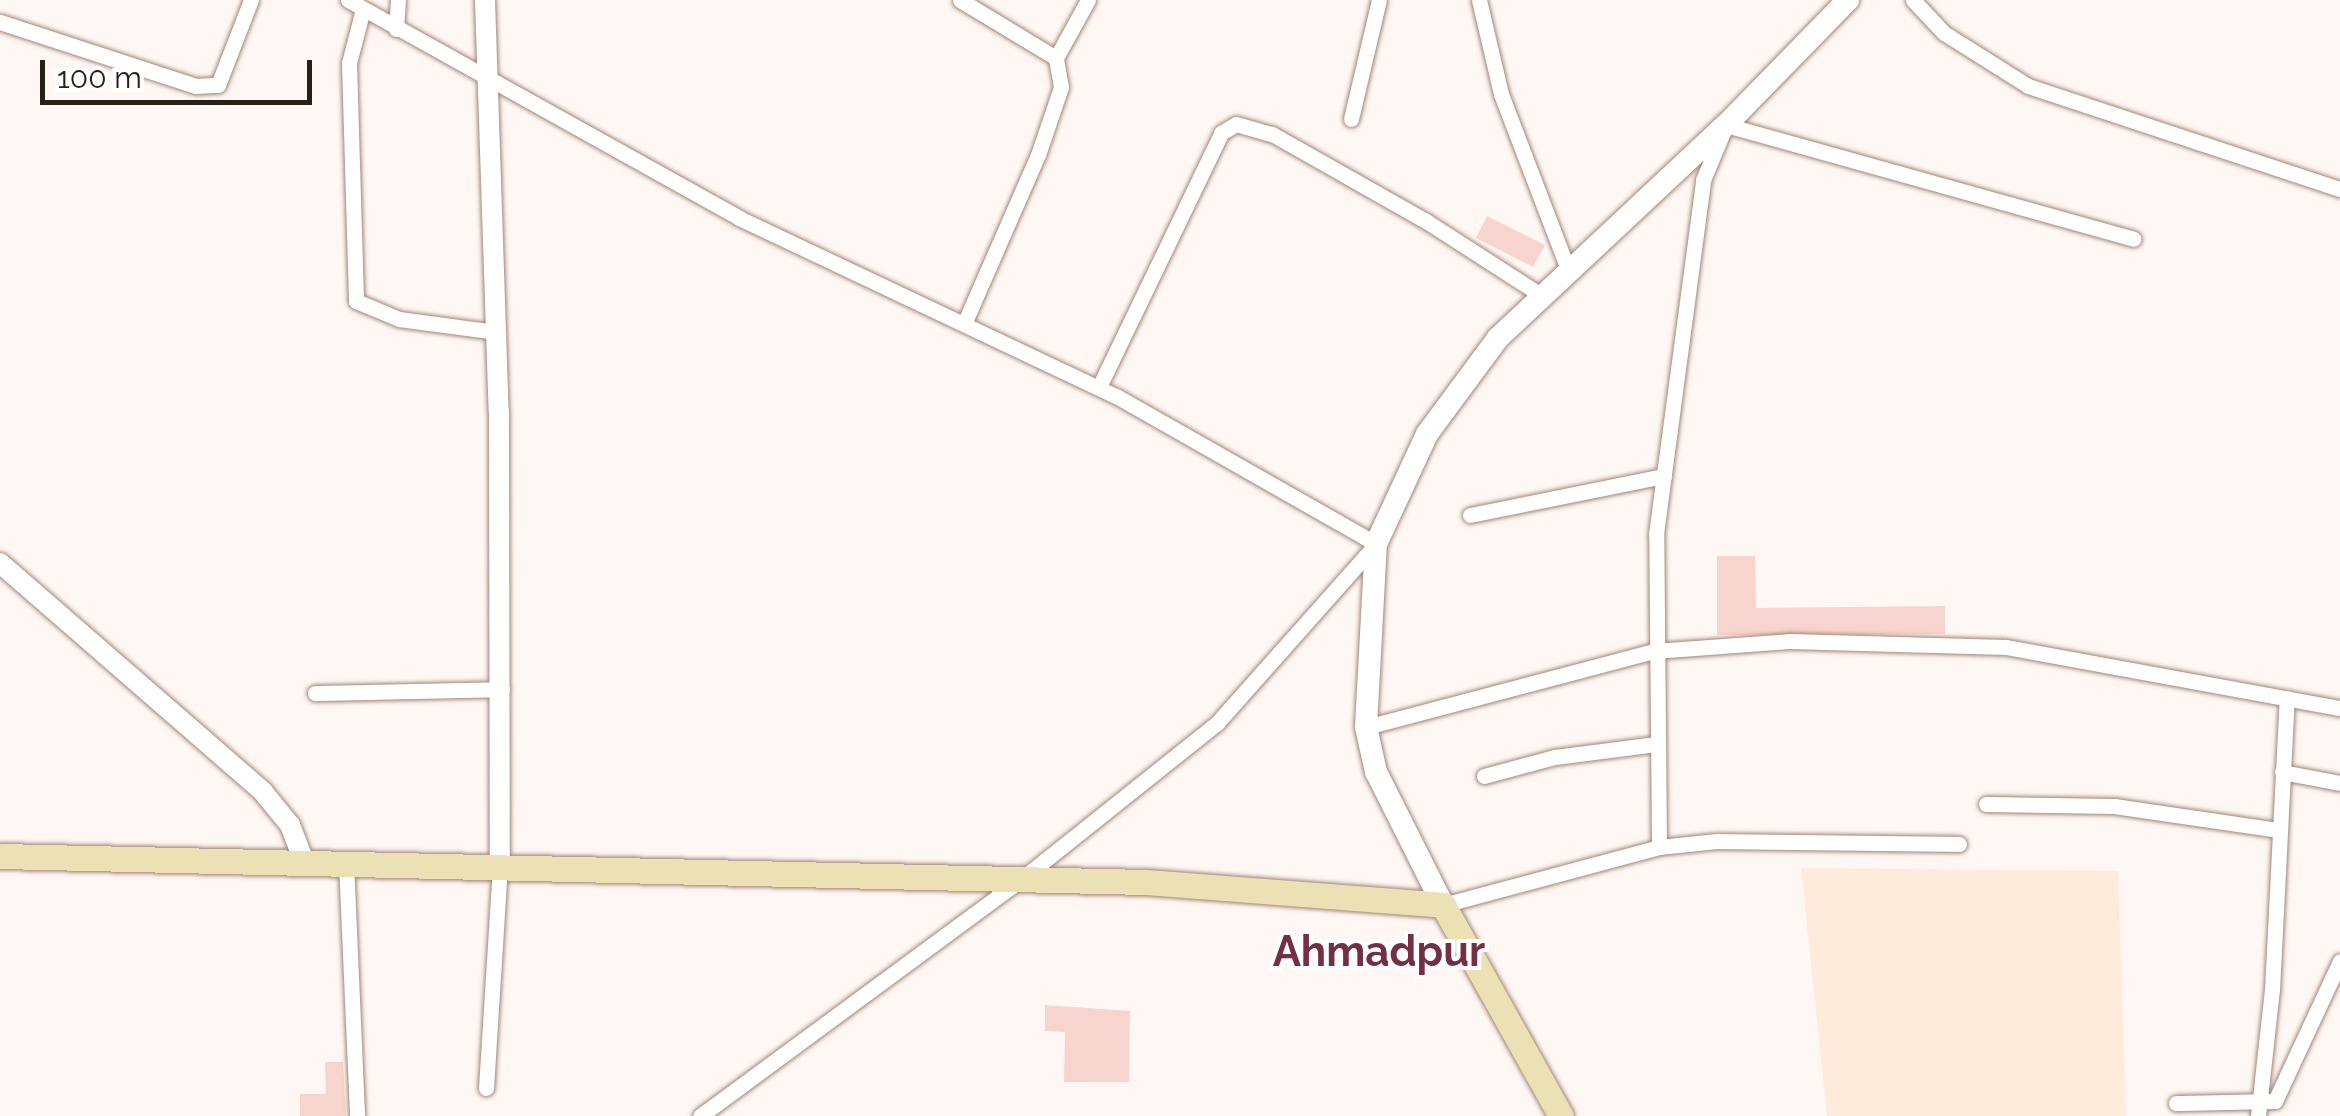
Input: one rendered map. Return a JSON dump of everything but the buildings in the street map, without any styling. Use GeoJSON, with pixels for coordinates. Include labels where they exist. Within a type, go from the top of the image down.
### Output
{"type":"FeatureCollection","features":[{"type":"Feature","properties":{"kind":"main road"},"geometry":{"type":"LineString","coordinates":[[1562,1116],[1442,905],[1376,772],[1366,728],[1376,544],[1427,434],[1498,338],[1726,125],[1848,0]]}},
{"type":"Feature","properties":{"kind":"main road"},"geometry":{"type":"LineString","coordinates":[[0,856],[1024,878],[1442,905]]}},
{"type":"Feature","properties":{"kind":"street"},"geometry":{"type":"LineString","coordinates":[[0,22],[196,86],[218,86],[250,0]]}},
{"type":"Feature","properties":{"kind":"street"},"geometry":{"type":"LineString","coordinates":[[348,0],[739,218],[1098,388],[1376,544],[1217,723],[1024,878],[700,1116]]}},
{"type":"Feature","properties":{"kind":"street"},"geometry":{"type":"LineString","coordinates":[[396,30],[398,0]]}},
{"type":"Feature","properties":{"kind":"street"},"geometry":{"type":"LineString","coordinates":[[484,0],[491,83],[502,689],[500,865],[486,1088]]}},
{"type":"Feature","properties":{"kind":"street"},"geometry":{"type":"LineString","coordinates":[[960,0],[1056,58]]}},
{"type":"Feature","properties":{"kind":"street"},"geometry":{"type":"LineString","coordinates":[[964,324],[1038,155],[1061,86],[1056,58],[1088,0]]}},
{"type":"Feature","properties":{"kind":"street"},"geometry":{"type":"LineString","coordinates":[[1351,118],[1378,0]]}},
{"type":"Feature","properties":{"kind":"street"},"geometry":{"type":"LineString","coordinates":[[1479,0],[1501,94],[1568,269]]}},
{"type":"Feature","properties":{"kind":"street"},"geometry":{"type":"LineString","coordinates":[[1913,0],[1956,42],[2028,86],[2340,189]]}},
{"type":"Feature","properties":{"kind":"street"},"geometry":{"type":"LineString","coordinates":[[363,9],[349,63],[356,301],[399,318],[497,332]]}},
{"type":"Feature","properties":{"kind":"street"},"geometry":{"type":"LineString","coordinates":[[1659,847],[1654,651],[1664,476],[1703,180],[1726,125],[2132,239]]}},
{"type":"Feature","properties":{"kind":"street"},"geometry":{"type":"LineString","coordinates":[[1098,388],[1226,126],[1272,134],[1426,221],[1540,296]]}},
{"type":"Feature","properties":{"kind":"street"},"geometry":{"type":"LineString","coordinates":[[1470,515],[1664,476]]}},
{"type":"Feature","properties":{"kind":"street"},"geometry":{"type":"LineString","coordinates":[[0,563],[263,792],[290,825],[304,861]]}},
{"type":"Feature","properties":{"kind":"street"},"geometry":{"type":"LineString","coordinates":[[1366,728],[1654,651],[1694,644],[1957,642],[2340,708]]}},
{"type":"Feature","properties":{"kind":"street"},"geometry":{"type":"LineString","coordinates":[[315,693],[502,689]]}},
{"type":"Feature","properties":{"kind":"street"},"geometry":{"type":"LineString","coordinates":[[2259,1108],[2286,698]]}},
{"type":"Feature","properties":{"kind":"street"},"geometry":{"type":"LineString","coordinates":[[1484,776],[1571,754],[1656,744]]}},
{"type":"Feature","properties":{"kind":"street"},"geometry":{"type":"LineString","coordinates":[[2282,772],[2340,783]]}},
{"type":"Feature","properties":{"kind":"street"},"geometry":{"type":"LineString","coordinates":[[1986,804],[2114,806],[2279,830]]}},
{"type":"Feature","properties":{"kind":"street"},"geometry":{"type":"LineString","coordinates":[[1442,905],[1659,847],[1716,841],[1958,844]]}},
{"type":"Feature","properties":{"kind":"street"},"geometry":{"type":"LineString","coordinates":[[346,862],[356,1116]]}},
{"type":"Feature","properties":{"kind":"street"},"geometry":{"type":"LineString","coordinates":[[2176,1103],[2259,1108],[2275,1100],[2340,961]]}},
{"type":"Feature","properties":{"kind":"shaded area"},"geometry":{"type":"Polygon","coordinates":[[[1801,868],[2118,871],[2126,1116],[1827,1116],[1801,868]]]}},
{"type":"Feature","properties":{"kind":"district","name":"Ahmadpur"},"geometry":{"type":"Point","coordinates":[1379,952]}}]}
